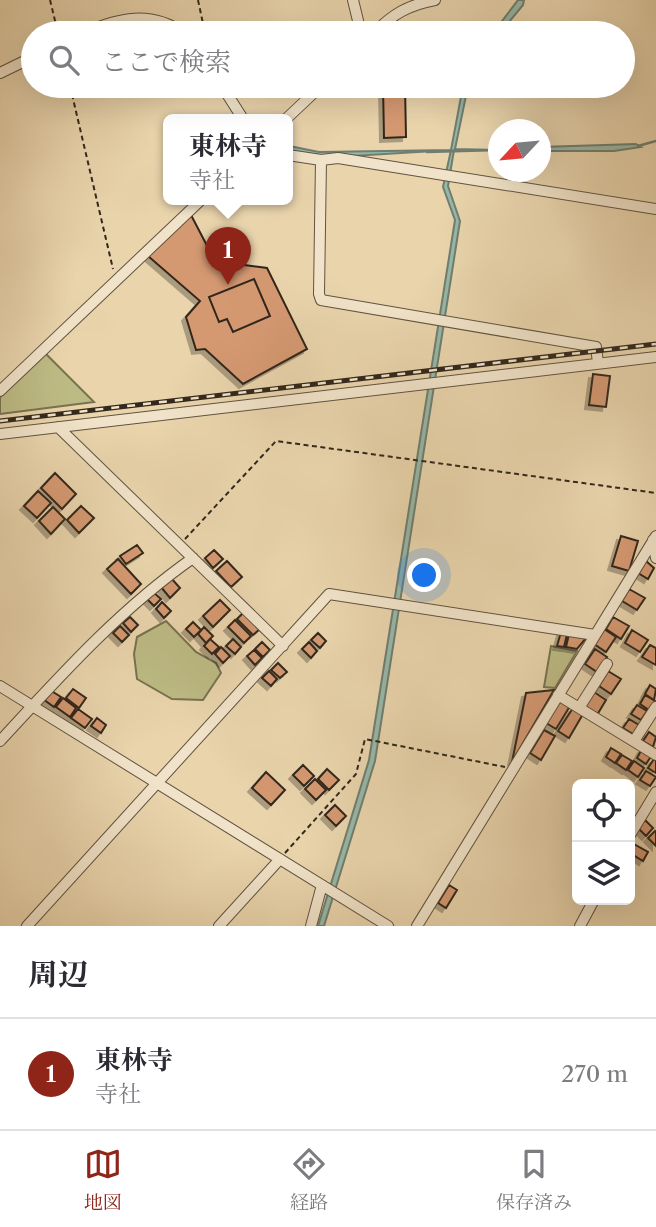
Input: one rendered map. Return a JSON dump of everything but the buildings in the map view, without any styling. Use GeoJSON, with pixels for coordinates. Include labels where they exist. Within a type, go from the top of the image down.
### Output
{"type":"FeatureCollection","features":[{"type":"Feature","properties":{"kind":"street"},"geometry":{"type":"LineString","coordinates":[[353,0],[358,21]]}},
{"type":"Feature","properties":{"kind":"street"},"geometry":{"type":"LineString","coordinates":[[387,21],[396,12],[414,4],[435,0]]}},
{"type":"Feature","properties":{"kind":"street"},"geometry":{"type":"LineString","coordinates":[[116,21],[124,18],[145,18],[159,21]]}},
{"type":"Feature","properties":{"kind":"street"},"geometry":{"type":"LineString","coordinates":[[0,73],[21,63]]}},
{"type":"Feature","properties":{"kind":"street"},"geometry":{"type":"LineString","coordinates":[[230,98],[240,114]]}},
{"type":"Feature","properties":{"kind":"street"},"geometry":{"type":"LineString","coordinates":[[291,114],[308,98]]}},
{"type":"Feature","properties":{"kind":"street"},"geometry":{"type":"LineString","coordinates":[[293,156],[321,160],[338,158],[656,208]]}},
{"type":"Feature","properties":{"kind":"street"},"geometry":{"type":"LineString","coordinates":[[321,160],[318,294],[321,300],[596,347],[598,363]]}},
{"type":"Feature","properties":{"kind":"street"},"geometry":{"type":"LineString","coordinates":[[0,391],[196,205]]}},
{"type":"Feature","properties":{"kind":"street"},"geometry":{"type":"LineString","coordinates":[[0,434],[656,357]]}},
{"type":"Feature","properties":{"kind":"street"},"geometry":{"type":"LineString","coordinates":[[58,427],[283,646]]}},
{"type":"Feature","properties":{"kind":"street"},"geometry":{"type":"LineString","coordinates":[[655,538],[656,558]]}},
{"type":"Feature","properties":{"kind":"street"},"geometry":{"type":"LineString","coordinates":[[417,926],[655,538]]}},
{"type":"Feature","properties":{"kind":"street"},"geometry":{"type":"LineString","coordinates":[[0,741],[101,632],[153,585],[193,558]]}},
{"type":"Feature","properties":{"kind":"street"},"geometry":{"type":"LineString","coordinates":[[27,926],[328,594],[596,635]]}},
{"type":"Feature","properties":{"kind":"street"},"geometry":{"type":"LineString","coordinates":[[579,708],[607,664]]}},
{"type":"Feature","properties":{"kind":"street"},"geometry":{"type":"LineString","coordinates":[[0,686],[388,926]]}},
{"type":"Feature","properties":{"kind":"street"},"geometry":{"type":"LineString","coordinates":[[558,695],[656,755]]}},
{"type":"Feature","properties":{"kind":"street"},"geometry":{"type":"LineString","coordinates":[[634,741],[656,707]]}},
{"type":"Feature","properties":{"kind":"street"},"geometry":{"type":"LineString","coordinates":[[635,827],[656,792]]}},
{"type":"Feature","properties":{"kind":"street"},"geometry":{"type":"LineString","coordinates":[[219,926],[280,859]]}},
{"type":"Feature","properties":{"kind":"street"},"geometry":{"type":"LineString","coordinates":[[311,926],[322,886]]}},
{"type":"Feature","properties":{"kind":"street"},"geometry":{"type":"LineString","coordinates":[[580,926],[591,905]]}},
{"type":"Feature","properties":{"kind":"path"},"geometry":{"type":"LineString","coordinates":[[50,0],[55,21]]}},
{"type":"Feature","properties":{"kind":"path"},"geometry":{"type":"LineString","coordinates":[[198,0],[202,21]]}},
{"type":"Feature","properties":{"kind":"path"},"geometry":{"type":"LineString","coordinates":[[73,98],[115,277],[119,280]]}},
{"type":"Feature","properties":{"kind":"path"},"geometry":{"type":"LineString","coordinates":[[179,545],[276,442],[656,493]]}},
{"type":"Feature","properties":{"kind":"path"},"geometry":{"type":"LineString","coordinates":[[280,859],[356,774],[365,740],[512,769]]}},
{"type":"Feature","properties":{"kind":"shaded area"},"geometry":{"type":"Polygon","coordinates":[[[518,0],[524,0],[510,21],[502,21],[518,0]]]}},
{"type":"Feature","properties":{"kind":"shaded area"},"geometry":{"type":"Polygon","coordinates":[[[461,98],[466,98],[455,149],[488,150],[454,150],[448,186],[460,221],[375,761],[324,926],[318,926],[369,760],[455,220],[443,187],[461,98]]]}},
{"type":"Feature","properties":{"kind":"shaded area"},"geometry":{"type":"Polygon","coordinates":[[[636,144],[641,147],[614,151],[551,151],[551,147],[636,144]]]}},
{"type":"Feature","properties":{"kind":"shaded area"},"geometry":{"type":"Polygon","coordinates":[[[293,147],[319,152],[451,150],[318,158],[293,152],[293,147]]]}},
{"type":"Feature","properties":{"kind":"shaded area"},"geometry":{"type":"Polygon","coordinates":[[[45,353],[94,402],[0,414],[0,397],[45,353]]]}},
{"type":"Feature","properties":{"kind":"shaded area"},"geometry":{"type":"Polygon","coordinates":[[[166,621],[196,652],[216,663],[221,673],[203,700],[172,699],[137,679],[134,654],[137,637],[166,621]]]}},
{"type":"Feature","properties":{"kind":"shaded area"},"geometry":{"type":"Polygon","coordinates":[[[551,646],[577,651],[555,688],[544,687],[551,646]]]}},
{"type":"Feature","properties":{"kind":"waterway"},"geometry":{"type":"LineString","coordinates":[[638,146],[656,141]]}},
{"type":"Feature","properties":{"kind":"waterway"},"geometry":{"type":"LineString","coordinates":[[427,152],[488,150]]}},
{"type":"Feature","properties":{"kind":"railway"},"geometry":{"type":"LineString","coordinates":[[0,421],[656,344]]}},
{"type":"Feature","properties":{"kind":"place","name":"東林寺"},"geometry":{"type":"Point","coordinates":[228,285]}}]}
